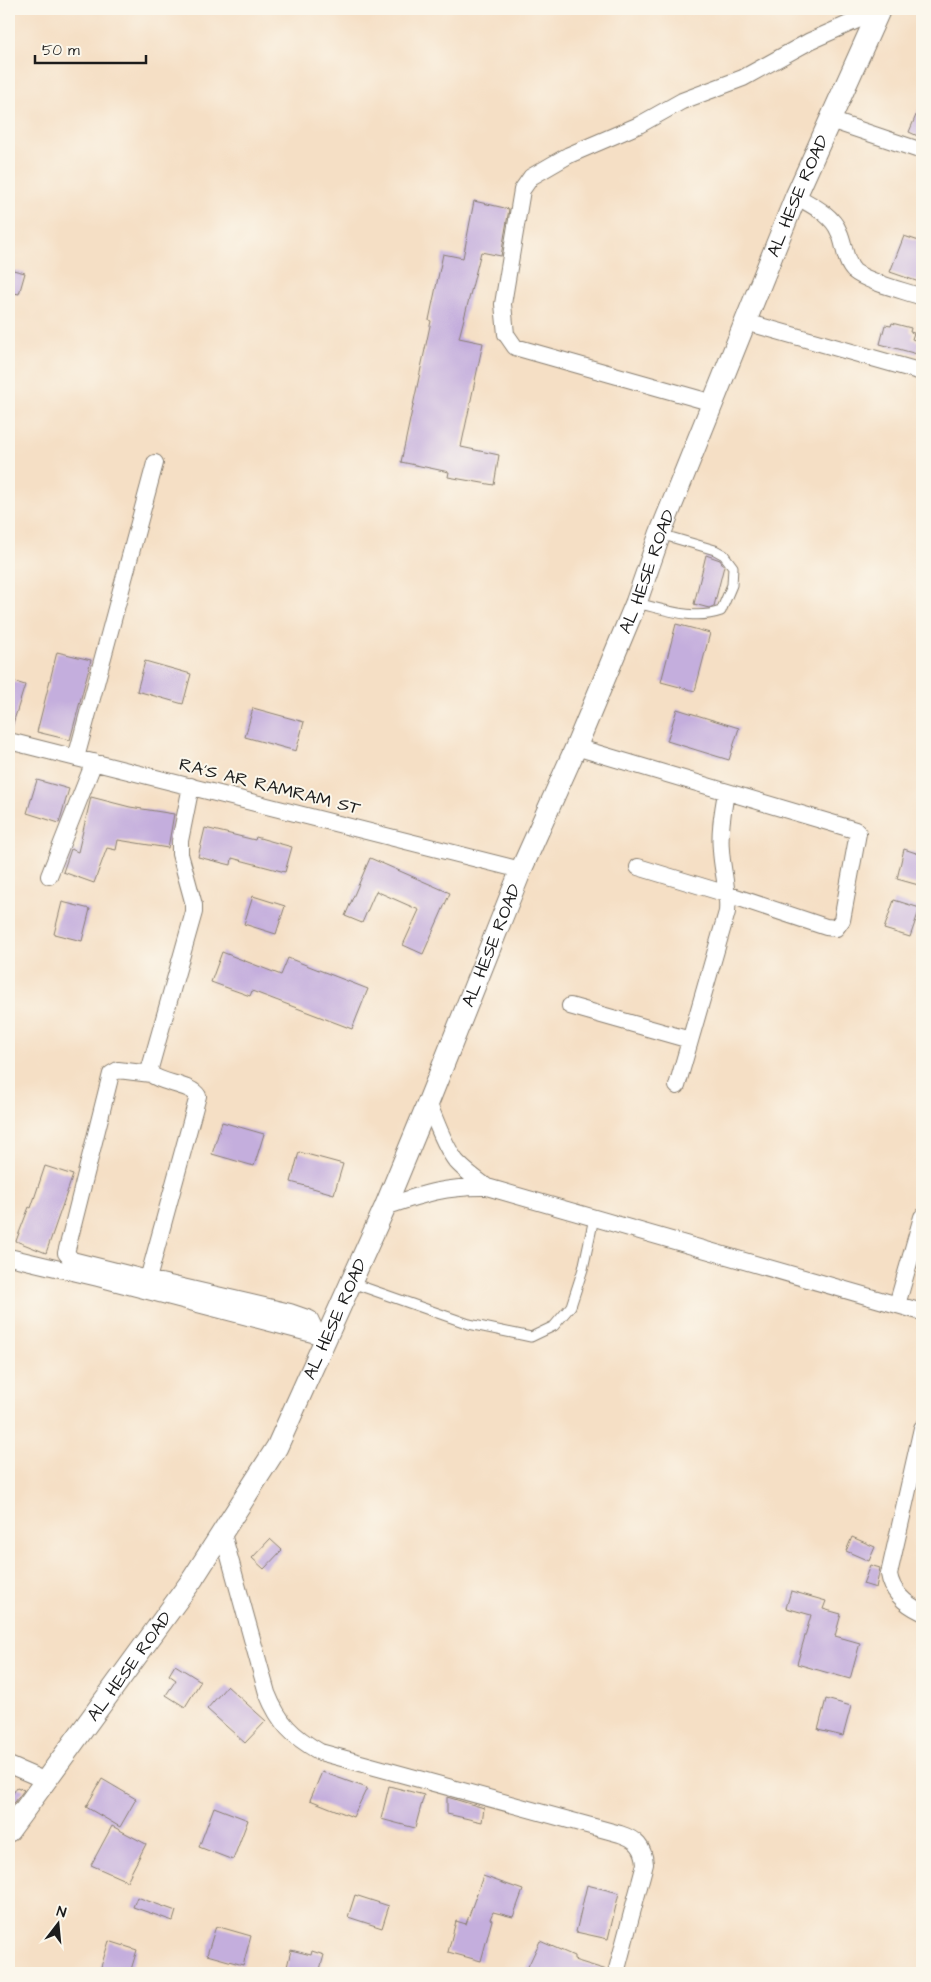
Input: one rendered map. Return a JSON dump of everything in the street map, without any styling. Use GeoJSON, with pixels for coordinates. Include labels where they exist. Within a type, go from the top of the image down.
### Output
{"type":"FeatureCollection","features":[{"type":"Feature","properties":{"kind":"street","name":"AL HESE ROAD"},"geometry":{"type":"LineString","coordinates":[[9,1831],[192,1580],[277,1447],[322,1336],[352,1282],[385,1207],[521,870],[576,748],[636,603],[660,534],[796,196],[880,9]]}},
{"type":"Feature","properties":{"kind":"street"},"geometry":{"type":"LineString","coordinates":[[713,403],[515,346],[506,334],[503,304],[522,190],[531,177],[569,155],[639,126],[682,101],[743,78],[810,41],[880,9]]}},
{"type":"Feature","properties":{"kind":"street"},"geometry":{"type":"LineString","coordinates":[[830,120],[922,151]]}},
{"type":"Feature","properties":{"kind":"street"},"geometry":{"type":"LineString","coordinates":[[796,196],[827,215],[839,231],[847,259],[853,270],[866,278],[922,297]]}},
{"type":"Feature","properties":{"kind":"street"},"geometry":{"type":"LineString","coordinates":[[746,322],[922,372]]}},
{"type":"Feature","properties":{"kind":"street"},"geometry":{"type":"LineString","coordinates":[[76,758],[155,463]]}},
{"type":"Feature","properties":{"kind":"street","name":"RA’S AR RAMRAM ST"},"geometry":{"type":"LineString","coordinates":[[9,741],[521,870]]}},
{"type":"Feature","properties":{"kind":"street"},"geometry":{"type":"LineString","coordinates":[[576,748],[855,830],[858,833],[842,920],[836,928],[826,927],[638,867]]}},
{"type":"Feature","properties":{"kind":"street"},"geometry":{"type":"LineString","coordinates":[[49,876],[94,762]]}},
{"type":"Feature","properties":{"kind":"street"},"geometry":{"type":"LineString","coordinates":[[151,1074],[150,1068],[194,912],[194,905],[180,854],[180,841],[191,786]]}},
{"type":"Feature","properties":{"kind":"street"},"geometry":{"type":"LineString","coordinates":[[676,1086],[728,912],[720,848],[721,819],[726,792]]}},
{"type":"Feature","properties":{"kind":"street"},"geometry":{"type":"LineString","coordinates":[[570,1006],[690,1040]]}},
{"type":"Feature","properties":{"kind":"street"},"geometry":{"type":"LineString","coordinates":[[148,1279],[198,1096],[193,1091],[156,1078],[151,1074],[118,1070],[111,1074],[106,1090],[66,1253],[72,1260],[99,1272],[322,1336]]}},
{"type":"Feature","properties":{"kind":"street"},"geometry":{"type":"LineString","coordinates":[[428,1103],[445,1142],[456,1160],[487,1187]]}},
{"type":"Feature","properties":{"kind":"street"},"geometry":{"type":"LineString","coordinates":[[385,1207],[437,1190],[462,1186],[487,1187],[922,1312]]}},
{"type":"Feature","properties":{"kind":"street"},"geometry":{"type":"LineString","coordinates":[[897,1305],[922,1217]]}},
{"type":"Feature","properties":{"kind":"street"},"geometry":{"type":"LineString","coordinates":[[9,1257],[148,1279],[290,1312],[310,1319],[322,1336]]}},
{"type":"Feature","properties":{"kind":"street"},"geometry":{"type":"LineString","coordinates":[[922,1428],[889,1574],[890,1584],[898,1594],[908,1605],[922,1612]]}},
{"type":"Feature","properties":{"kind":"street"},"geometry":{"type":"LineString","coordinates":[[222,1534],[267,1693],[275,1712],[287,1728],[302,1742],[320,1752],[620,1834],[633,1839],[638,1844],[642,1850],[645,1864],[616,1973]]}},
{"type":"Feature","properties":{"kind":"street"},"geometry":{"type":"LineString","coordinates":[[9,1765],[46,1781]]}},
{"type":"Feature","properties":{"kind":"lane"},"geometry":{"type":"LineString","coordinates":[[636,603],[688,615],[711,615],[721,611],[732,585],[733,567],[724,555],[715,550],[660,534]]}},
{"type":"Feature","properties":{"kind":"lane"},"geometry":{"type":"LineString","coordinates":[[352,1282],[469,1324],[531,1337],[554,1326],[571,1306],[594,1218]]}},
{"type":"Feature","properties":{"kind":"building"},"geometry":{"type":"Polygon","coordinates":[[[922,101],[922,138],[909,132],[922,101]]]}},
{"type":"Feature","properties":{"kind":"building"},"geometry":{"type":"Polygon","coordinates":[[[474,201],[509,209],[501,256],[481,252],[459,338],[483,343],[461,447],[499,455],[494,485],[448,477],[449,472],[401,462],[443,254],[463,258],[474,201]]]}},
{"type":"Feature","properties":{"kind":"building"},"geometry":{"type":"Polygon","coordinates":[[[904,236],[922,242],[922,283],[890,272],[904,236]]]}},
{"type":"Feature","properties":{"kind":"building"},"geometry":{"type":"Polygon","coordinates":[[[9,269],[25,273],[19,294],[9,292],[9,269]]]}},
{"type":"Feature","properties":{"kind":"building"},"geometry":{"type":"Polygon","coordinates":[[[892,323],[911,328],[910,332],[914,333],[912,339],[920,342],[917,354],[880,344],[885,325],[891,326],[892,323]]]}},
{"type":"Feature","properties":{"kind":"building"},"geometry":{"type":"Polygon","coordinates":[[[706,555],[720,560],[724,566],[714,606],[709,608],[694,604],[706,555]]]}},
{"type":"Feature","properties":{"kind":"building"},"geometry":{"type":"Polygon","coordinates":[[[676,624],[710,633],[695,691],[661,682],[676,624]]]}},
{"type":"Feature","properties":{"kind":"building"},"geometry":{"type":"Polygon","coordinates":[[[57,652],[91,660],[70,740],[37,732],[57,652]]]}},
{"type":"Feature","properties":{"kind":"building"},"geometry":{"type":"Polygon","coordinates":[[[145,661],[191,674],[183,704],[137,691],[145,661]]]}},
{"type":"Feature","properties":{"kind":"building"},"geometry":{"type":"Polygon","coordinates":[[[9,680],[25,685],[11,730],[9,729],[9,680]]]}},
{"type":"Feature","properties":{"kind":"building"},"geometry":{"type":"Polygon","coordinates":[[[253,708],[304,722],[296,751],[245,737],[253,708]]]}},
{"type":"Feature","properties":{"kind":"building"},"geometry":{"type":"Polygon","coordinates":[[[677,709],[739,728],[729,760],[667,741],[677,709]]]}},
{"type":"Feature","properties":{"kind":"building"},"geometry":{"type":"Polygon","coordinates":[[[37,780],[69,789],[59,823],[27,813],[37,780]]]}},
{"type":"Feature","properties":{"kind":"building"},"geometry":{"type":"Polygon","coordinates":[[[91,797],[130,807],[174,814],[168,848],[118,840],[116,850],[107,848],[94,883],[63,872],[71,849],[78,852],[91,797]]]}},
{"type":"Feature","properties":{"kind":"building"},"geometry":{"type":"Polygon","coordinates":[[[205,828],[255,840],[256,837],[292,847],[285,872],[232,858],[231,865],[198,857],[205,828]]]}},
{"type":"Feature","properties":{"kind":"building"},"geometry":{"type":"Polygon","coordinates":[[[904,849],[922,855],[922,886],[897,879],[904,849]]]}},
{"type":"Feature","properties":{"kind":"building"},"geometry":{"type":"Polygon","coordinates":[[[370,858],[450,893],[423,954],[403,945],[419,910],[376,891],[362,923],[345,916],[370,858]]]}},
{"type":"Feature","properties":{"kind":"building"},"geometry":{"type":"Polygon","coordinates":[[[253,896],[285,906],[276,934],[244,924],[253,896]]]}},
{"type":"Feature","properties":{"kind":"building"},"geometry":{"type":"Polygon","coordinates":[[[894,900],[920,908],[910,937],[884,929],[894,900]]]}},
{"type":"Feature","properties":{"kind":"building"},"geometry":{"type":"Polygon","coordinates":[[[62,902],[90,909],[82,941],[54,934],[62,902]]]}},
{"type":"Feature","properties":{"kind":"building"},"geometry":{"type":"Polygon","coordinates":[[[222,952],[281,975],[288,958],[368,989],[352,1029],[252,991],[250,996],[211,982],[222,952]]]}},
{"type":"Feature","properties":{"kind":"building"},"geometry":{"type":"Polygon","coordinates":[[[222,1122],[264,1134],[254,1166],[212,1154],[222,1122]]]}},
{"type":"Feature","properties":{"kind":"building"},"geometry":{"type":"Polygon","coordinates":[[[299,1152],[343,1164],[334,1194],[291,1182],[299,1152]]]}},
{"type":"Feature","properties":{"kind":"building"},"geometry":{"type":"Polygon","coordinates":[[[45,1166],[73,1175],[46,1253],[16,1241],[29,1207],[31,1208],[45,1166]]]}},
{"type":"Feature","properties":{"kind":"building"},"geometry":{"type":"Polygon","coordinates":[[[852,1537],[875,1547],[869,1561],[846,1551],[852,1537]]]}},
{"type":"Feature","properties":{"kind":"building"},"geometry":{"type":"Polygon","coordinates":[[[270,1539],[282,1550],[264,1569],[252,1558],[270,1539]]]}},
{"type":"Feature","properties":{"kind":"building"},"geometry":{"type":"Polygon","coordinates":[[[870,1565],[880,1568],[876,1588],[863,1584],[870,1565]]]}},
{"type":"Feature","properties":{"kind":"building"},"geometry":{"type":"Polygon","coordinates":[[[791,1591],[826,1601],[823,1609],[841,1614],[835,1636],[860,1643],[850,1679],[797,1664],[811,1615],[786,1608],[791,1591]]]}},
{"type":"Feature","properties":{"kind":"building"},"geometry":{"type":"Polygon","coordinates":[[[175,1665],[201,1681],[185,1707],[166,1695],[176,1680],[169,1675],[175,1665]]]}},
{"type":"Feature","properties":{"kind":"building"},"geometry":{"type":"Polygon","coordinates":[[[227,1686],[266,1721],[245,1743],[207,1709],[227,1686]]]}},
{"type":"Feature","properties":{"kind":"building"},"geometry":{"type":"Polygon","coordinates":[[[826,1699],[851,1706],[843,1736],[818,1730],[826,1699]]]}},
{"type":"Feature","properties":{"kind":"building"},"geometry":{"type":"Polygon","coordinates":[[[322,1772],[367,1788],[353,1817],[310,1800],[322,1772]]]}},
{"type":"Feature","properties":{"kind":"building"},"geometry":{"type":"Polygon","coordinates":[[[102,1779],[136,1799],[120,1827],[86,1807],[102,1779]]]}},
{"type":"Feature","properties":{"kind":"building"},"geometry":{"type":"Polygon","coordinates":[[[389,1786],[424,1795],[415,1828],[381,1819],[389,1786]]]}},
{"type":"Feature","properties":{"kind":"building"},"geometry":{"type":"Polygon","coordinates":[[[17,1787],[24,1790],[9,1810],[9,1800],[17,1787]]]}},
{"type":"Feature","properties":{"kind":"building"},"geometry":{"type":"Polygon","coordinates":[[[447,1797],[484,1808],[482,1822],[447,1814],[447,1797]]]}},
{"type":"Feature","properties":{"kind":"building"},"geometry":{"type":"Polygon","coordinates":[[[214,1807],[248,1820],[233,1860],[199,1847],[214,1807]]]}},
{"type":"Feature","properties":{"kind":"building"},"geometry":{"type":"Polygon","coordinates":[[[112,1826],[146,1844],[127,1881],[91,1865],[112,1826]]]}},
{"type":"Feature","properties":{"kind":"building"},"geometry":{"type":"Polygon","coordinates":[[[483,1876],[523,1890],[513,1917],[493,1912],[481,1961],[448,1952],[456,1921],[466,1924],[483,1876]]]}},
{"type":"Feature","properties":{"kind":"building"},"geometry":{"type":"Polygon","coordinates":[[[587,1885],[619,1893],[608,1939],[576,1932],[587,1885]]]}},
{"type":"Feature","properties":{"kind":"building"},"geometry":{"type":"Polygon","coordinates":[[[355,1895],[389,1906],[382,1928],[348,1917],[355,1895]]]}},
{"type":"Feature","properties":{"kind":"building"},"geometry":{"type":"Polygon","coordinates":[[[137,1897],[176,1911],[173,1921],[133,1907],[137,1897]]]}},
{"type":"Feature","properties":{"kind":"building"},"geometry":{"type":"Polygon","coordinates":[[[216,1926],[251,1936],[243,1965],[207,1955],[216,1926]]]}},
{"type":"Feature","properties":{"kind":"building"},"geometry":{"type":"Polygon","coordinates":[[[109,1941],[137,1950],[130,1973],[99,1973],[109,1941]]]}},
{"type":"Feature","properties":{"kind":"building"},"geometry":{"type":"Polygon","coordinates":[[[540,1941],[574,1956],[574,1960],[607,1970],[606,1973],[525,1973],[540,1941]]]}},
{"type":"Feature","properties":{"kind":"building"},"geometry":{"type":"Polygon","coordinates":[[[291,1950],[311,1955],[312,1951],[324,1955],[319,1973],[293,1973],[286,1971],[291,1950]]]}}]}
